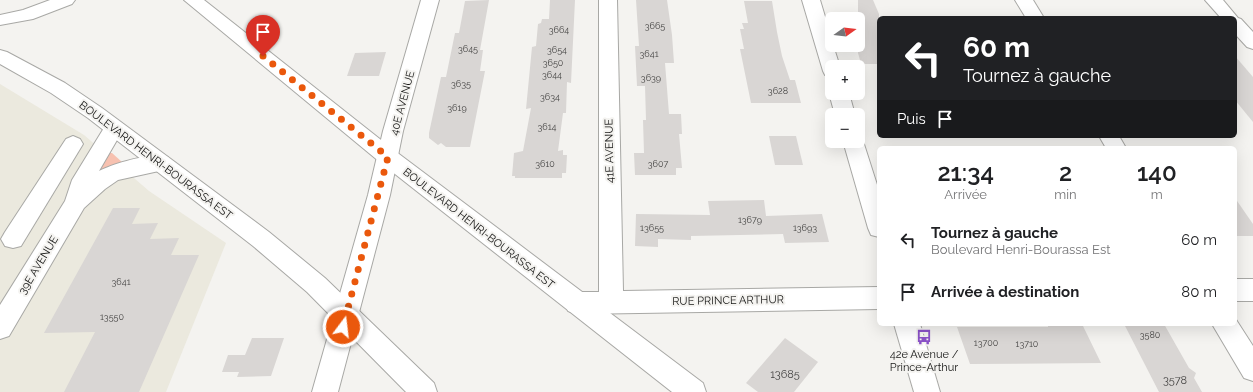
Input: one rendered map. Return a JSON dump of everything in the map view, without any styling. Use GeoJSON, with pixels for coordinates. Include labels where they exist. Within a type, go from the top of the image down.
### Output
{"type":"FeatureCollection","features":[{"type":"Feature","properties":{"kind":"street"},"geometry":{"type":"LineString","coordinates":[[0,20],[28,15],[66,0]]}},
{"type":"Feature","properties":{"kind":"street","name":"BOULEVARD HENRI-BOURASSA EST"},"geometry":{"type":"LineString","coordinates":[[193,0],[388,157],[693,392]]}},
{"type":"Feature","properties":{"kind":"street","name":"40E AVENUE"},"geometry":{"type":"LineString","coordinates":[[325,392],[430,0]]}},
{"type":"Feature","properties":{"kind":"street","name":"41E AVENUE"},"geometry":{"type":"LineString","coordinates":[[608,0],[611,302]]}},
{"type":"Feature","properties":{"kind":"street"},"geometry":{"type":"LineString","coordinates":[[811,0],[829,60]]}},
{"type":"Feature","properties":{"kind":"street"},"geometry":{"type":"LineString","coordinates":[[1024,0],[1034,16]]}},
{"type":"Feature","properties":{"kind":"street"},"geometry":{"type":"LineString","coordinates":[[1214,0],[1228,16]]}},
{"type":"Feature","properties":{"kind":"street"},"geometry":{"type":"LineString","coordinates":[[1237,25],[1253,43]]}},
{"type":"Feature","properties":{"kind":"street","name":"BOULEVARD HENRI-BOURASSA EST"},"geometry":{"type":"LineString","coordinates":[[0,56],[58,88],[114,128],[261,239],[316,285],[424,392]]}},
{"type":"Feature","properties":{"kind":"street","name":"39E AVENUE"},"geometry":{"type":"LineString","coordinates":[[0,328],[75,203],[83,180],[114,128]]}},
{"type":"Feature","properties":{"kind":"street"},"geometry":{"type":"LineString","coordinates":[[7,241],[73,144]]}},
{"type":"Feature","properties":{"kind":"street"},"geometry":{"type":"LineString","coordinates":[[855,148],[877,221]]}},
{"type":"Feature","properties":{"kind":"street","name":"39E AVENUE"},"geometry":{"type":"LineString","coordinates":[[75,203],[100,180],[108,176],[123,171],[161,163]]}},
{"type":"Feature","properties":{"kind":"street"},"geometry":{"type":"LineString","coordinates":[[7,241],[53,239]]}},
{"type":"Feature","properties":{"kind":"street"},"geometry":{"type":"LineString","coordinates":[[1237,290],[1253,290]]}},
{"type":"Feature","properties":{"kind":"street","name":"RUE PRINCE ARTHUR"},"geometry":{"type":"LineString","coordinates":[[577,304],[611,302],[877,298]]}},
{"type":"Feature","properties":{"kind":"street"},"geometry":{"type":"LineString","coordinates":[[908,326],[927,392]]}},
{"type":"Feature","properties":{"kind":"street"},"geometry":{"type":"LineString","coordinates":[[1226,326],[1253,369]]}},
{"type":"Feature","properties":{"kind":"shaded area"},"geometry":{"type":"Polygon","coordinates":[[[0,84],[84,135],[149,191],[226,243],[166,392],[0,392],[0,84]]]}},
{"type":"Feature","properties":{"kind":"shaded area"},"geometry":{"type":"Polygon","coordinates":[[[108,153],[112,153],[122,162],[97,175],[108,153]]]}},
{"type":"Feature","properties":{"kind":"building"},"geometry":{"type":"Polygon","coordinates":[[[489,0],[480,50],[483,50],[480,71],[485,71],[470,147],[446,147],[441,143],[438,145],[429,138],[429,133],[441,77],[446,77],[455,33],[459,33],[465,1],[489,0]]]}},
{"type":"Feature","properties":{"kind":"building"},"geometry":{"type":"Polygon","coordinates":[[[550,0],[575,0],[571,83],[567,82],[566,113],[563,113],[558,151],[563,150],[563,155],[567,155],[566,173],[562,173],[562,178],[515,178],[515,176],[512,176],[514,153],[523,151],[531,108],[526,109],[532,47],[536,46],[538,24],[541,23],[542,19],[549,19],[550,0]]]}},
{"type":"Feature","properties":{"kind":"building"},"geometry":{"type":"Polygon","coordinates":[[[636,0],[667,0],[674,63],[665,63],[669,114],[681,114],[682,134],[679,134],[682,168],[676,168],[676,175],[635,175],[634,153],[644,153],[643,120],[646,120],[645,86],[637,86],[635,46],[639,46],[636,0]]]}},
{"type":"Feature","properties":{"kind":"building"},"geometry":{"type":"Polygon","coordinates":[[[858,0],[873,0],[879,14],[879,16],[877,16],[877,64],[865,64],[865,60],[860,60],[858,52],[865,52],[865,12],[858,12],[858,0]]]}},
{"type":"Feature","properties":{"kind":"building"},"geometry":{"type":"Polygon","coordinates":[[[744,1],[772,1],[782,56],[790,80],[795,80],[801,103],[751,103],[740,49],[744,49],[740,29],[744,29],[742,23],[748,23],[744,1]]]}},
{"type":"Feature","properties":{"kind":"building"},"geometry":{"type":"Polygon","coordinates":[[[386,52],[379,76],[347,76],[355,53],[386,52]]]}},
{"type":"Feature","properties":{"kind":"building"},"geometry":{"type":"Polygon","coordinates":[[[1237,58],[1253,77],[1253,122],[1237,102],[1237,58]]]}},
{"type":"Feature","properties":{"kind":"building"},"geometry":{"type":"Polygon","coordinates":[[[769,136],[796,136],[803,165],[775,165],[769,136]]]}},
{"type":"Feature","properties":{"kind":"building"},"geometry":{"type":"Polygon","coordinates":[[[764,200],[766,216],[822,214],[829,242],[785,243],[783,234],[691,236],[691,240],[658,239],[658,247],[635,246],[636,214],[710,215],[708,201],[764,200]]]}},
{"type":"Feature","properties":{"kind":"building"},"geometry":{"type":"Polygon","coordinates":[[[1237,201],[1253,224],[1253,236],[1237,236],[1237,201]]]}},
{"type":"Feature","properties":{"kind":"building"},"geometry":{"type":"Polygon","coordinates":[[[113,208],[140,208],[132,224],[158,223],[150,239],[179,238],[171,255],[199,255],[139,392],[64,392],[95,332],[44,333],[113,208]]]}},
{"type":"Feature","properties":{"kind":"building"},"geometry":{"type":"Polygon","coordinates":[[[1083,326],[1101,363],[970,364],[957,327],[1083,326]]]}},
{"type":"Feature","properties":{"kind":"building"},"geometry":{"type":"Polygon","coordinates":[[[1125,326],[1165,326],[1189,368],[1196,373],[1194,378],[1202,392],[1159,392],[1125,326]]]}},
{"type":"Feature","properties":{"kind":"building"},"geometry":{"type":"Polygon","coordinates":[[[252,338],[284,338],[271,376],[237,377],[239,372],[222,372],[228,355],[245,355],[252,338]]]}},
{"type":"Feature","properties":{"kind":"building"},"geometry":{"type":"Polygon","coordinates":[[[785,338],[818,362],[794,392],[758,392],[746,383],[785,338]]]}},
{"type":"Feature","properties":{"kind":"place","name":"42e Avenue / Prince-Arthur"},"geometry":{"type":"Point","coordinates":[924,337]}},
{"type":"Feature","properties":{"kind":"route"},"geometry":{"type":"LineString","coordinates":[[263,56],[388,157],[343,327]]}}]}
